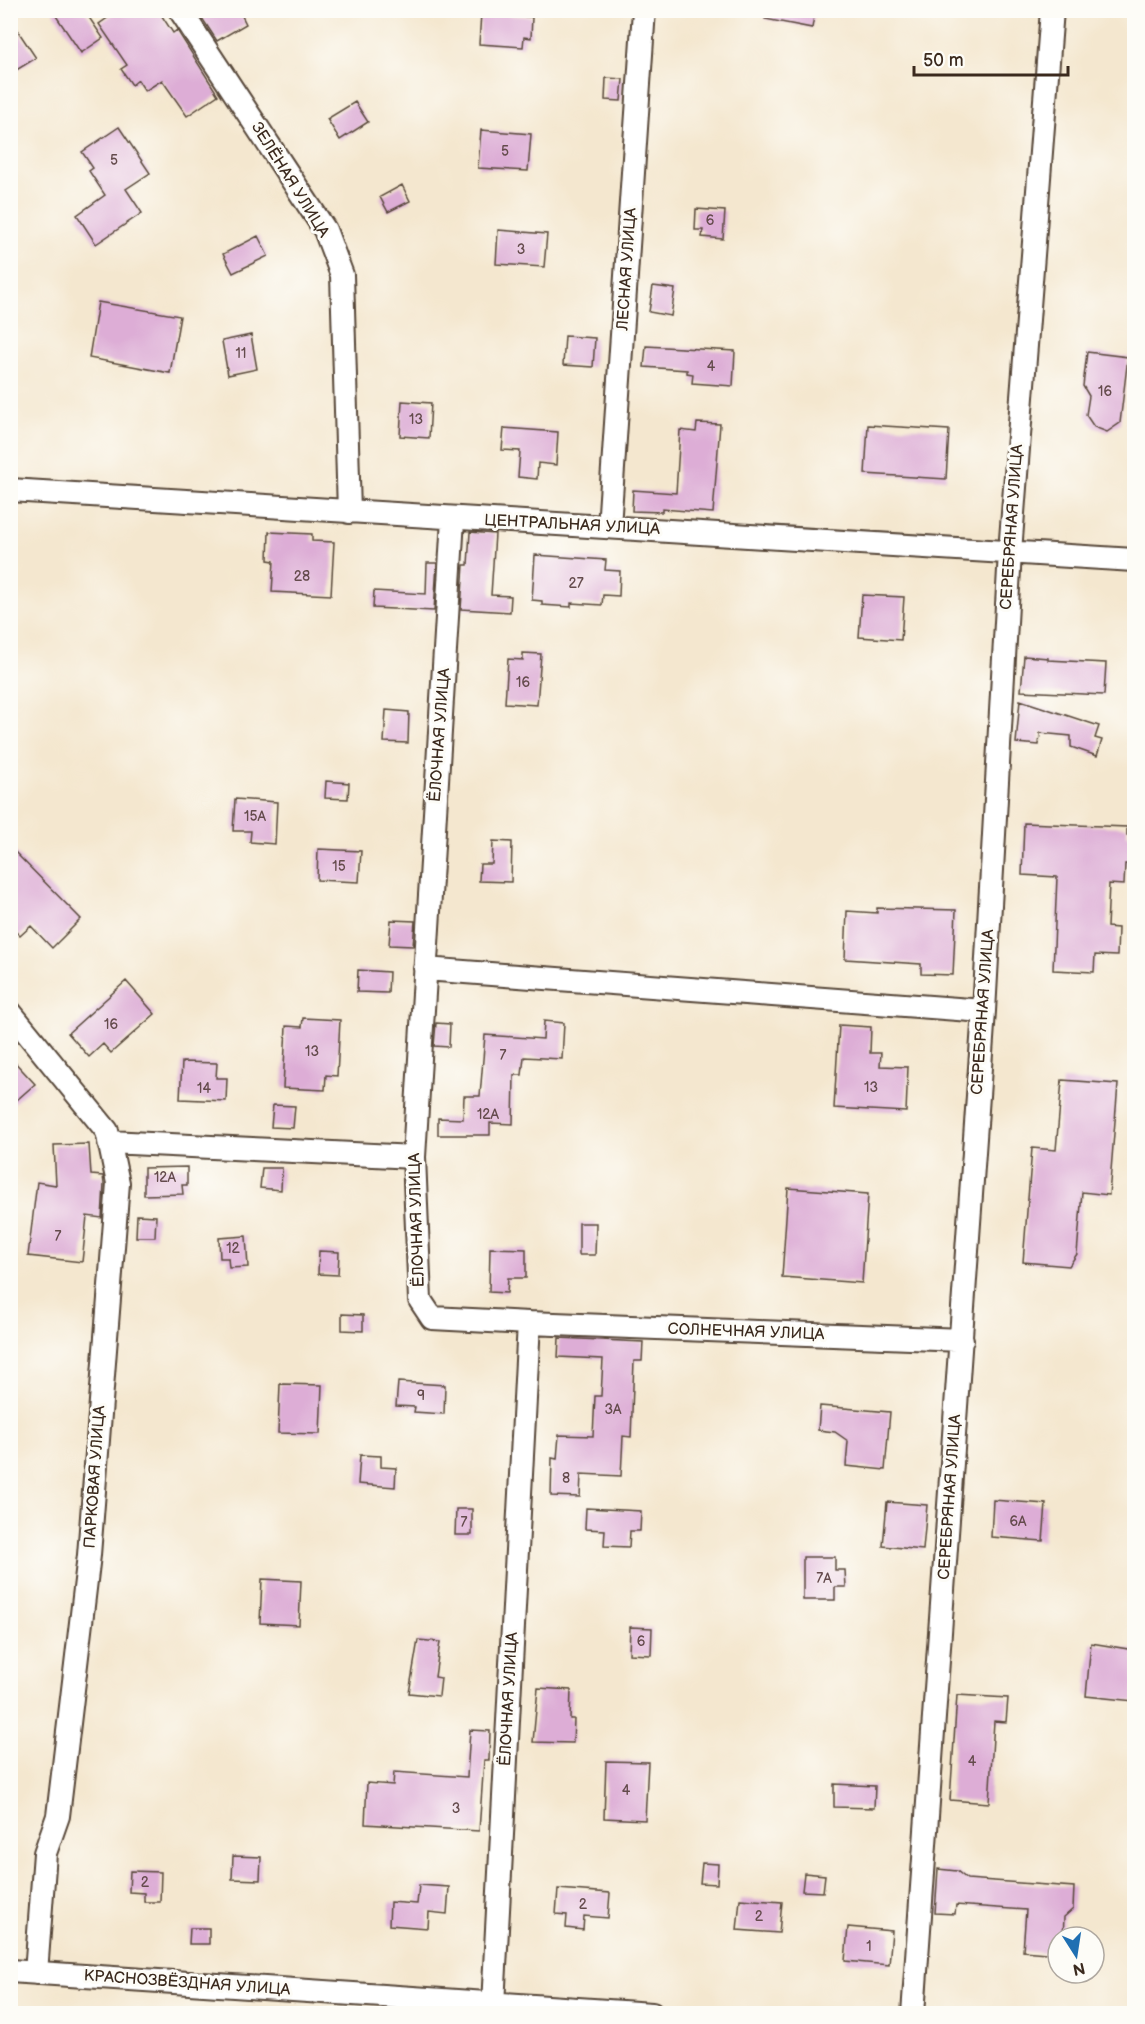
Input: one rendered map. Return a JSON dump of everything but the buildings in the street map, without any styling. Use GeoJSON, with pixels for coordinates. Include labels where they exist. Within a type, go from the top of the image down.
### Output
{"type":"FeatureCollection","features":[{"type":"Feature","properties":{"kind":"street","name":"ЗЕЛЁНАЯ УЛИЦА"},"geometry":{"type":"LineString","coordinates":[[180,10],[326,230],[342,275],[349,512]]}},
{"type":"Feature","properties":{"kind":"street","name":"ЛЕСНАЯ УЛИЦА"},"geometry":{"type":"LineString","coordinates":[[609,527],[644,10]]}},
{"type":"Feature","properties":{"kind":"street","name":"СЕРЕБРЯНАЯ УЛИЦА"},"geometry":{"type":"LineString","coordinates":[[913,2013],[984,1011],[1010,552],[1052,10]]}},
{"type":"Feature","properties":{"kind":"street","name":"ЦЕНТРАЛЬНАЯ УЛИЦА"},"geometry":{"type":"LineString","coordinates":[[10,490],[1134,560]]}},
{"type":"Feature","properties":{"kind":"street","name":"ЁЛОЧНАЯ УЛИЦА"},"geometry":{"type":"LineString","coordinates":[[453,519],[414,1156],[420,1300],[432,1318],[529,1323],[493,2005]]}},
{"type":"Feature","properties":{"kind":"street"},"geometry":{"type":"LineString","coordinates":[[425,969],[984,1011]]}},
{"type":"Feature","properties":{"kind":"street","name":"ПАРКОВАЯ УЛИЦА"},"geometry":{"type":"LineString","coordinates":[[10,1012],[107,1131],[118,1183],[89,1556],[58,1816],[45,1853],[36,1973]]}},
{"type":"Feature","properties":{"kind":"street"},"geometry":{"type":"LineString","coordinates":[[109,1142],[414,1156]]}},
{"type":"Feature","properties":{"kind":"street","name":"СОЛНЕЧНАЯ УЛИЦА"},"geometry":{"type":"LineString","coordinates":[[529,1323],[962,1340]]}},
{"type":"Feature","properties":{"kind":"street","name":"КРАСНОЗВЁЗДНАЯ УЛИЦА"},"geometry":{"type":"LineString","coordinates":[[10,1971],[493,2005],[652,2013]]}}]}
